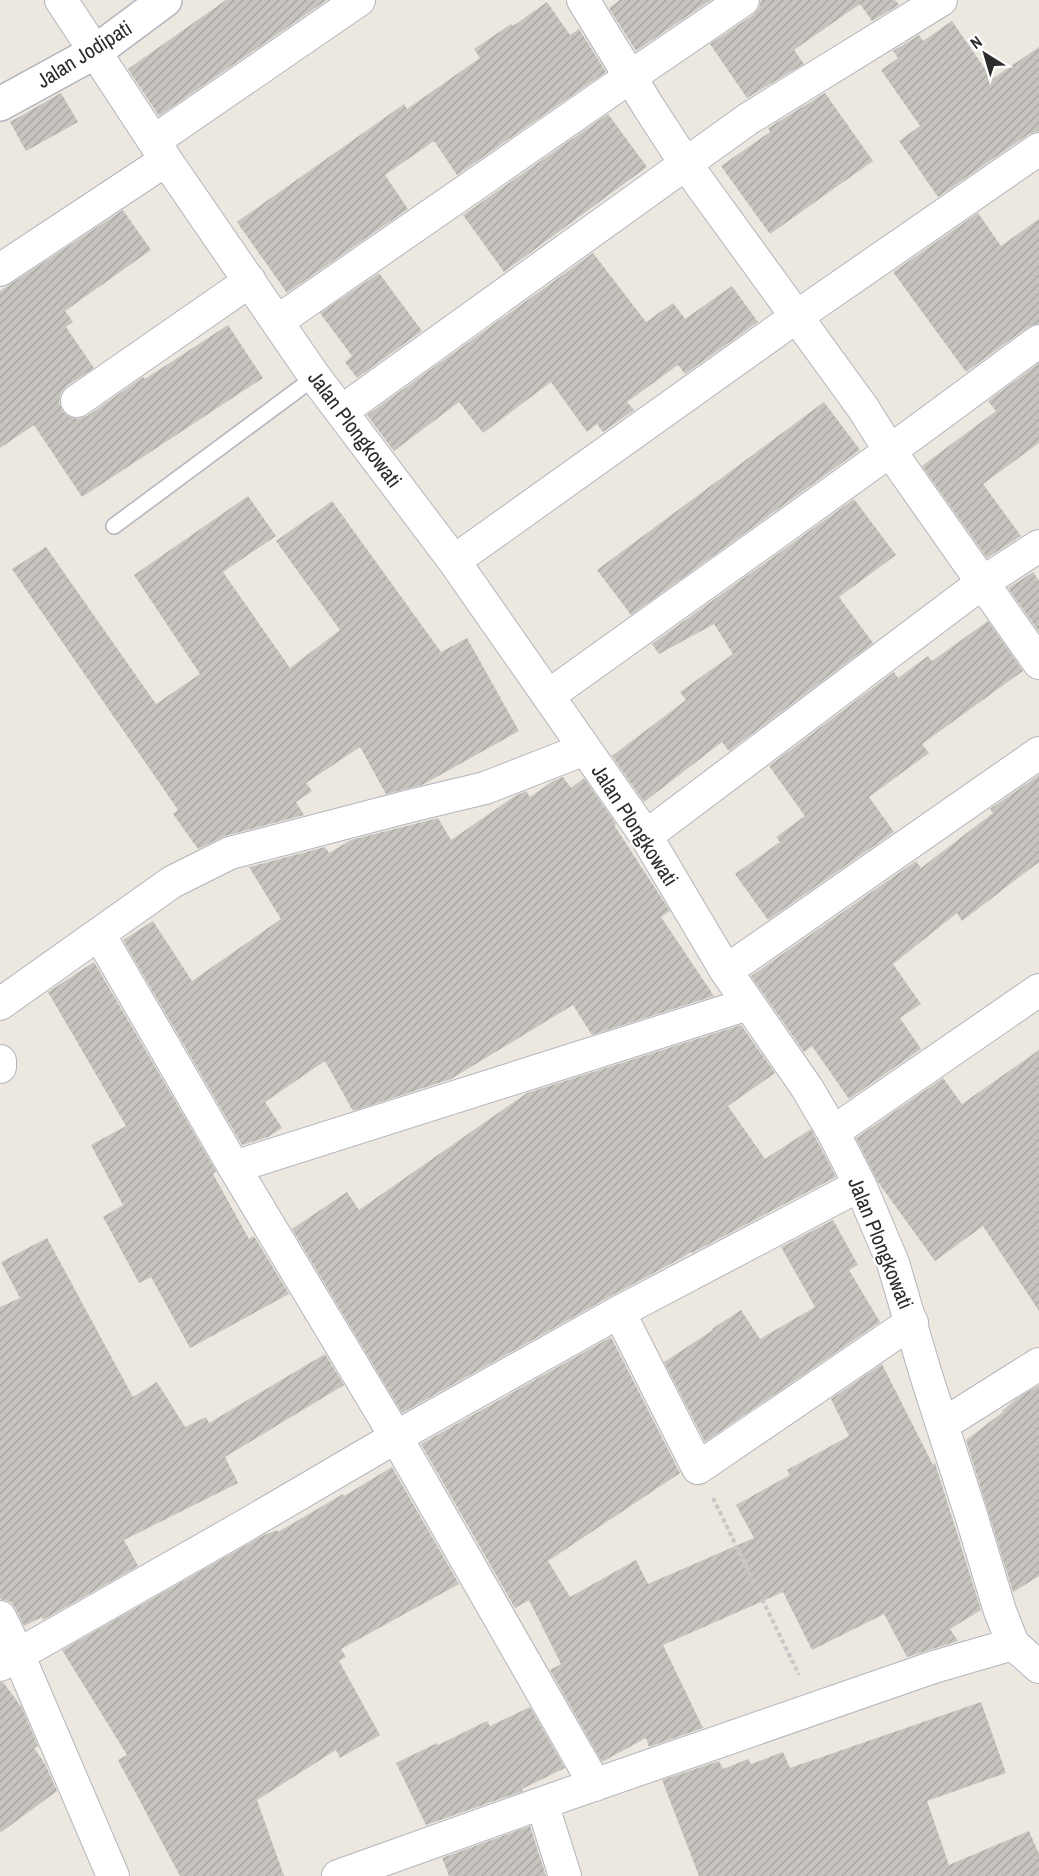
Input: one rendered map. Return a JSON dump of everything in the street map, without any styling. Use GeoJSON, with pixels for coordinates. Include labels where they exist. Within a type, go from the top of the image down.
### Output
{"type":"FeatureCollection","features":[{"type":"Feature","properties":{"kind":"street","name":"Jalan Plongkowati"},"geometry":{"type":"LineString","coordinates":[[60,0],[315,377],[454,561],[646,836],[726,971],[807,1088],[833,1132],[860,1185],[893,1263],[1000,1611],[1013,1644],[1039,1667]]}},
{"type":"Feature","properties":{"kind":"street","name":"Jalan Jodipati"},"geometry":{"type":"LineString","coordinates":[[0,104],[95,52],[165,0]]}},
{"type":"Feature","properties":{"kind":"street"},"geometry":{"type":"LineString","coordinates":[[0,270],[359,0]]}},
{"type":"Feature","properties":{"kind":"street"},"geometry":{"type":"LineString","coordinates":[[583,0],[685,163],[863,408],[890,451],[1039,663]]}},
{"type":"Feature","properties":{"kind":"street"},"geometry":{"type":"LineString","coordinates":[[278,321],[743,0]]}},
{"type":"Feature","properties":{"kind":"street"},"geometry":{"type":"LineString","coordinates":[[342,411],[748,119],[941,0]]}},
{"type":"Feature","properties":{"kind":"street"},"geometry":{"type":"LineString","coordinates":[[454,561],[796,317],[1039,148]]}},
{"type":"Feature","properties":{"kind":"street"},"geometry":{"type":"LineString","coordinates":[[77,401],[250,280]]}},
{"type":"Feature","properties":{"kind":"street"},"geometry":{"type":"LineString","coordinates":[[548,696],[890,451],[1039,341]]}},
{"type":"Feature","properties":{"kind":"street"},"geometry":{"type":"LineString","coordinates":[[646,836],[982,583],[1039,546]]}},
{"type":"Feature","properties":{"kind":"street"},"geometry":{"type":"LineString","coordinates":[[0,1004],[171,882],[230,854],[485,788],[585,750]]}},
{"type":"Feature","properties":{"kind":"street"},"geometry":{"type":"LineString","coordinates":[[726,971],[1039,753]]}},
{"type":"Feature","properties":{"kind":"street"},"geometry":{"type":"LineString","coordinates":[[99,934],[234,1167],[396,1437],[595,1785]]}},
{"type":"Feature","properties":{"kind":"street"},"geometry":{"type":"LineString","coordinates":[[833,1132],[1039,990]]}},
{"type":"Feature","properties":{"kind":"street"},"geometry":{"type":"LineString","coordinates":[[234,1167],[748,1004]]}},
{"type":"Feature","properties":{"kind":"street"},"geometry":{"type":"LineString","coordinates":[[0,1061],[0,1067]]}},
{"type":"Feature","properties":{"kind":"street"},"geometry":{"type":"LineString","coordinates":[[9,1659],[619,1312],[860,1185]]}},
{"type":"Feature","properties":{"kind":"street"},"geometry":{"type":"LineString","coordinates":[[619,1312],[698,1468],[912,1322]]}},
{"type":"Feature","properties":{"kind":"street"},"geometry":{"type":"LineString","coordinates":[[942,1425],[1039,1364]]}},
{"type":"Feature","properties":{"kind":"street"},"geometry":{"type":"LineString","coordinates":[[0,1617],[9,1659],[112,1876]]}},
{"type":"Feature","properties":{"kind":"street"},"geometry":{"type":"LineString","coordinates":[[338,1876],[934,1667],[1013,1644]]}},
{"type":"Feature","properties":{"kind":"street"},"geometry":{"type":"LineString","coordinates":[[542,1803],[565,1876]]}},
{"type":"Feature","properties":{"kind":"lane"},"geometry":{"type":"LineString","coordinates":[[114,525],[315,377]]}},
{"type":"Feature","properties":{"kind":"path"},"geometry":{"type":"LineString","coordinates":[[698,1468],[815,1709]]}},
{"type":"Feature","properties":{"kind":"building"},"geometry":{"type":"Polygon","coordinates":[[[226,0],[327,0],[159,116],[128,69],[226,0]]]}},
{"type":"Feature","properties":{"kind":"building"},"geometry":{"type":"Polygon","coordinates":[[[620,0],[711,0],[636,51],[609,8],[620,0]]]}},
{"type":"Feature","properties":{"kind":"building"},"geometry":{"type":"Polygon","coordinates":[[[761,0],[895,0],[899,5],[872,21],[860,4],[794,50],[804,64],[747,98],[710,44],[753,15],[759,8],[761,0]]]}},
{"type":"Feature","properties":{"kind":"building"},"geometry":{"type":"Polygon","coordinates":[[[547,2],[570,35],[579,29],[606,72],[457,175],[434,141],[385,175],[408,209],[287,293],[237,222],[404,104],[407,109],[480,58],[474,49],[547,2]]]}},
{"type":"Feature","properties":{"kind":"building"},"geometry":{"type":"Polygon","coordinates":[[[952,21],[992,79],[1039,47],[1039,131],[1029,134],[938,197],[899,141],[920,126],[881,70],[898,58],[893,51],[919,35],[923,41],[952,21]]]}},
{"type":"Feature","properties":{"kind":"building"},"geometry":{"type":"Polygon","coordinates":[[[61,93],[78,122],[26,151],[10,122],[61,93]]]}},
{"type":"Feature","properties":{"kind":"building"},"geometry":{"type":"Polygon","coordinates":[[[825,93],[873,161],[770,234],[721,166],[770,132],[768,128],[825,93]]]}},
{"type":"Feature","properties":{"kind":"building"},"geometry":{"type":"Polygon","coordinates":[[[608,114],[647,167],[504,272],[463,215],[608,114]]]}},
{"type":"Feature","properties":{"kind":"building"},"geometry":{"type":"Polygon","coordinates":[[[123,210],[151,250],[65,311],[73,322],[66,327],[94,368],[67,386],[61,393],[59,402],[63,412],[78,419],[87,416],[143,377],[145,379],[228,325],[263,378],[82,497],[34,425],[0,448],[0,291],[123,210]]]}},
{"type":"Feature","properties":{"kind":"building"},"geometry":{"type":"Polygon","coordinates":[[[978,213],[1001,246],[1039,219],[1039,323],[1028,327],[966,372],[893,272],[978,213]]]}},
{"type":"Feature","properties":{"kind":"building"},"geometry":{"type":"Polygon","coordinates":[[[593,253],[646,322],[673,303],[685,319],[732,286],[758,322],[685,374],[678,365],[627,402],[634,410],[603,432],[597,424],[587,432],[551,382],[483,433],[459,402],[394,451],[367,415],[593,253]]]}},
{"type":"Feature","properties":{"kind":"building"},"geometry":{"type":"Polygon","coordinates":[[[379,273],[422,331],[357,378],[345,362],[352,356],[320,313],[379,273]]]}},
{"type":"Feature","properties":{"kind":"building"},"geometry":{"type":"Polygon","coordinates":[[[1039,363],[1039,443],[983,484],[1021,536],[987,558],[922,466],[996,411],[988,401],[1039,363]]]}},
{"type":"Feature","properties":{"kind":"building"},"geometry":{"type":"Polygon","coordinates":[[[824,402],[860,450],[631,615],[597,570],[824,402]]]}},
{"type":"Feature","properties":{"kind":"building"},"geometry":{"type":"Polygon","coordinates":[[[248,496],[276,536],[223,572],[290,668],[340,630],[276,541],[332,501],[441,652],[467,638],[519,731],[422,785],[386,794],[360,747],[306,783],[312,791],[296,802],[304,815],[225,836],[198,849],[173,814],[178,810],[12,569],[46,547],[156,704],[200,674],[134,575],[248,496]]]}},
{"type":"Feature","properties":{"kind":"building"},"geometry":{"type":"Polygon","coordinates":[[[854,499],[896,555],[839,597],[873,643],[729,751],[722,742],[644,802],[612,756],[686,700],[680,692],[733,654],[714,624],[659,654],[652,644],[854,499]]]}},
{"type":"Feature","properties":{"kind":"building"},"geometry":{"type":"Polygon","coordinates":[[[1033,572],[1039,581],[1039,632],[1008,588],[1033,572]]]}},
{"type":"Feature","properties":{"kind":"building"},"geometry":{"type":"Polygon","coordinates":[[[988,621],[1023,671],[922,744],[929,753],[869,797],[894,832],[768,920],[735,874],[780,842],[776,837],[805,816],[769,766],[894,672],[898,678],[928,656],[932,661],[988,621]]]}},
{"type":"Feature","properties":{"kind":"building"},"geometry":{"type":"Polygon","coordinates":[[[1039,775],[1039,862],[962,921],[957,913],[893,964],[921,1004],[900,1018],[921,1049],[849,1099],[812,1046],[804,1052],[751,976],[916,861],[921,868],[993,813],[990,809],[1039,775]]]}},
{"type":"Feature","properties":{"kind":"building"},"geometry":{"type":"Polygon","coordinates":[[[563,777],[571,788],[584,778],[616,824],[614,825],[670,911],[661,917],[714,996],[592,1035],[573,1005],[451,1079],[353,1111],[325,1061],[265,1102],[282,1128],[268,1137],[242,1145],[123,940],[153,921],[192,981],[281,919],[249,867],[325,847],[329,853],[351,840],[438,818],[451,840],[515,796],[526,791],[530,797],[563,777]]]}},
{"type":"Feature","properties":{"kind":"building"},"geometry":{"type":"Polygon","coordinates":[[[94,962],[216,1171],[213,1174],[249,1239],[254,1236],[289,1294],[190,1348],[151,1277],[139,1283],[103,1217],[123,1205],[91,1145],[126,1126],[48,992],[94,962]]]}},
{"type":"Feature","properties":{"kind":"building"},"geometry":{"type":"Polygon","coordinates":[[[741,1025],[775,1073],[728,1106],[765,1159],[811,1129],[836,1177],[691,1252],[402,1413],[292,1229],[347,1192],[359,1210],[527,1093],[741,1025]]]}},
{"type":"Feature","properties":{"kind":"building"},"geometry":{"type":"Polygon","coordinates":[[[1039,1050],[1039,1311],[983,1226],[935,1261],[878,1182],[856,1138],[943,1078],[962,1104],[1039,1050]]]}},
{"type":"Feature","properties":{"kind":"building"},"geometry":{"type":"Polygon","coordinates":[[[833,1220],[858,1265],[849,1270],[880,1322],[705,1442],[664,1362],[741,1310],[760,1339],[815,1307],[781,1247],[833,1220]]]}},
{"type":"Feature","properties":{"kind":"building"},"geometry":{"type":"Polygon","coordinates":[[[47,1238],[133,1397],[157,1382],[185,1427],[206,1417],[209,1423],[325,1354],[344,1385],[225,1457],[238,1483],[124,1540],[138,1566],[43,1620],[42,1617],[24,1626],[11,1602],[0,1599],[0,1307],[20,1298],[1,1262],[47,1238]]]}},
{"type":"Feature","properties":{"kind":"building"},"geometry":{"type":"Polygon","coordinates":[[[611,1337],[680,1473],[548,1561],[570,1597],[636,1560],[648,1584],[754,1538],[736,1505],[790,1475],[787,1470],[849,1436],[831,1399],[882,1364],[933,1465],[935,1463],[981,1610],[950,1629],[958,1641],[907,1657],[884,1614],[812,1650],[783,1592],[663,1645],[703,1728],[649,1747],[646,1738],[602,1762],[550,1670],[561,1664],[529,1600],[515,1608],[421,1444],[611,1337]]]}},
{"type":"Feature","properties":{"kind":"building"},"geometry":{"type":"Polygon","coordinates":[[[1039,1385],[1039,1576],[1013,1592],[966,1440],[1003,1412],[1016,1399],[1039,1385]]]}},
{"type":"Feature","properties":{"kind":"building"},"geometry":{"type":"Polygon","coordinates":[[[392,1467],[459,1584],[341,1649],[346,1657],[339,1661],[380,1735],[340,1758],[336,1750],[257,1800],[284,1876],[180,1876],[118,1760],[127,1755],[62,1650],[264,1535],[277,1530],[278,1532],[392,1467]]]}},
{"type":"Feature","properties":{"kind":"building"},"geometry":{"type":"Polygon","coordinates":[[[3,1682],[22,1708],[38,1746],[34,1748],[45,1764],[57,1791],[0,1833],[0,1683],[3,1682]]]}},
{"type":"Feature","properties":{"kind":"building"},"geometry":{"type":"Polygon","coordinates":[[[981,1702],[1006,1773],[927,1801],[949,1865],[1029,1831],[1039,1854],[1039,1876],[699,1876],[662,1780],[719,1761],[723,1769],[748,1759],[751,1764],[783,1752],[790,1768],[981,1702]]]}},
{"type":"Feature","properties":{"kind":"building"},"geometry":{"type":"Polygon","coordinates":[[[530,1707],[565,1768],[522,1789],[523,1791],[426,1825],[396,1763],[487,1721],[490,1726],[530,1707]]]}},
{"type":"Feature","properties":{"kind":"building"},"geometry":{"type":"Polygon","coordinates":[[[530,1826],[546,1876],[449,1876],[442,1858],[530,1826]]]}}]}
